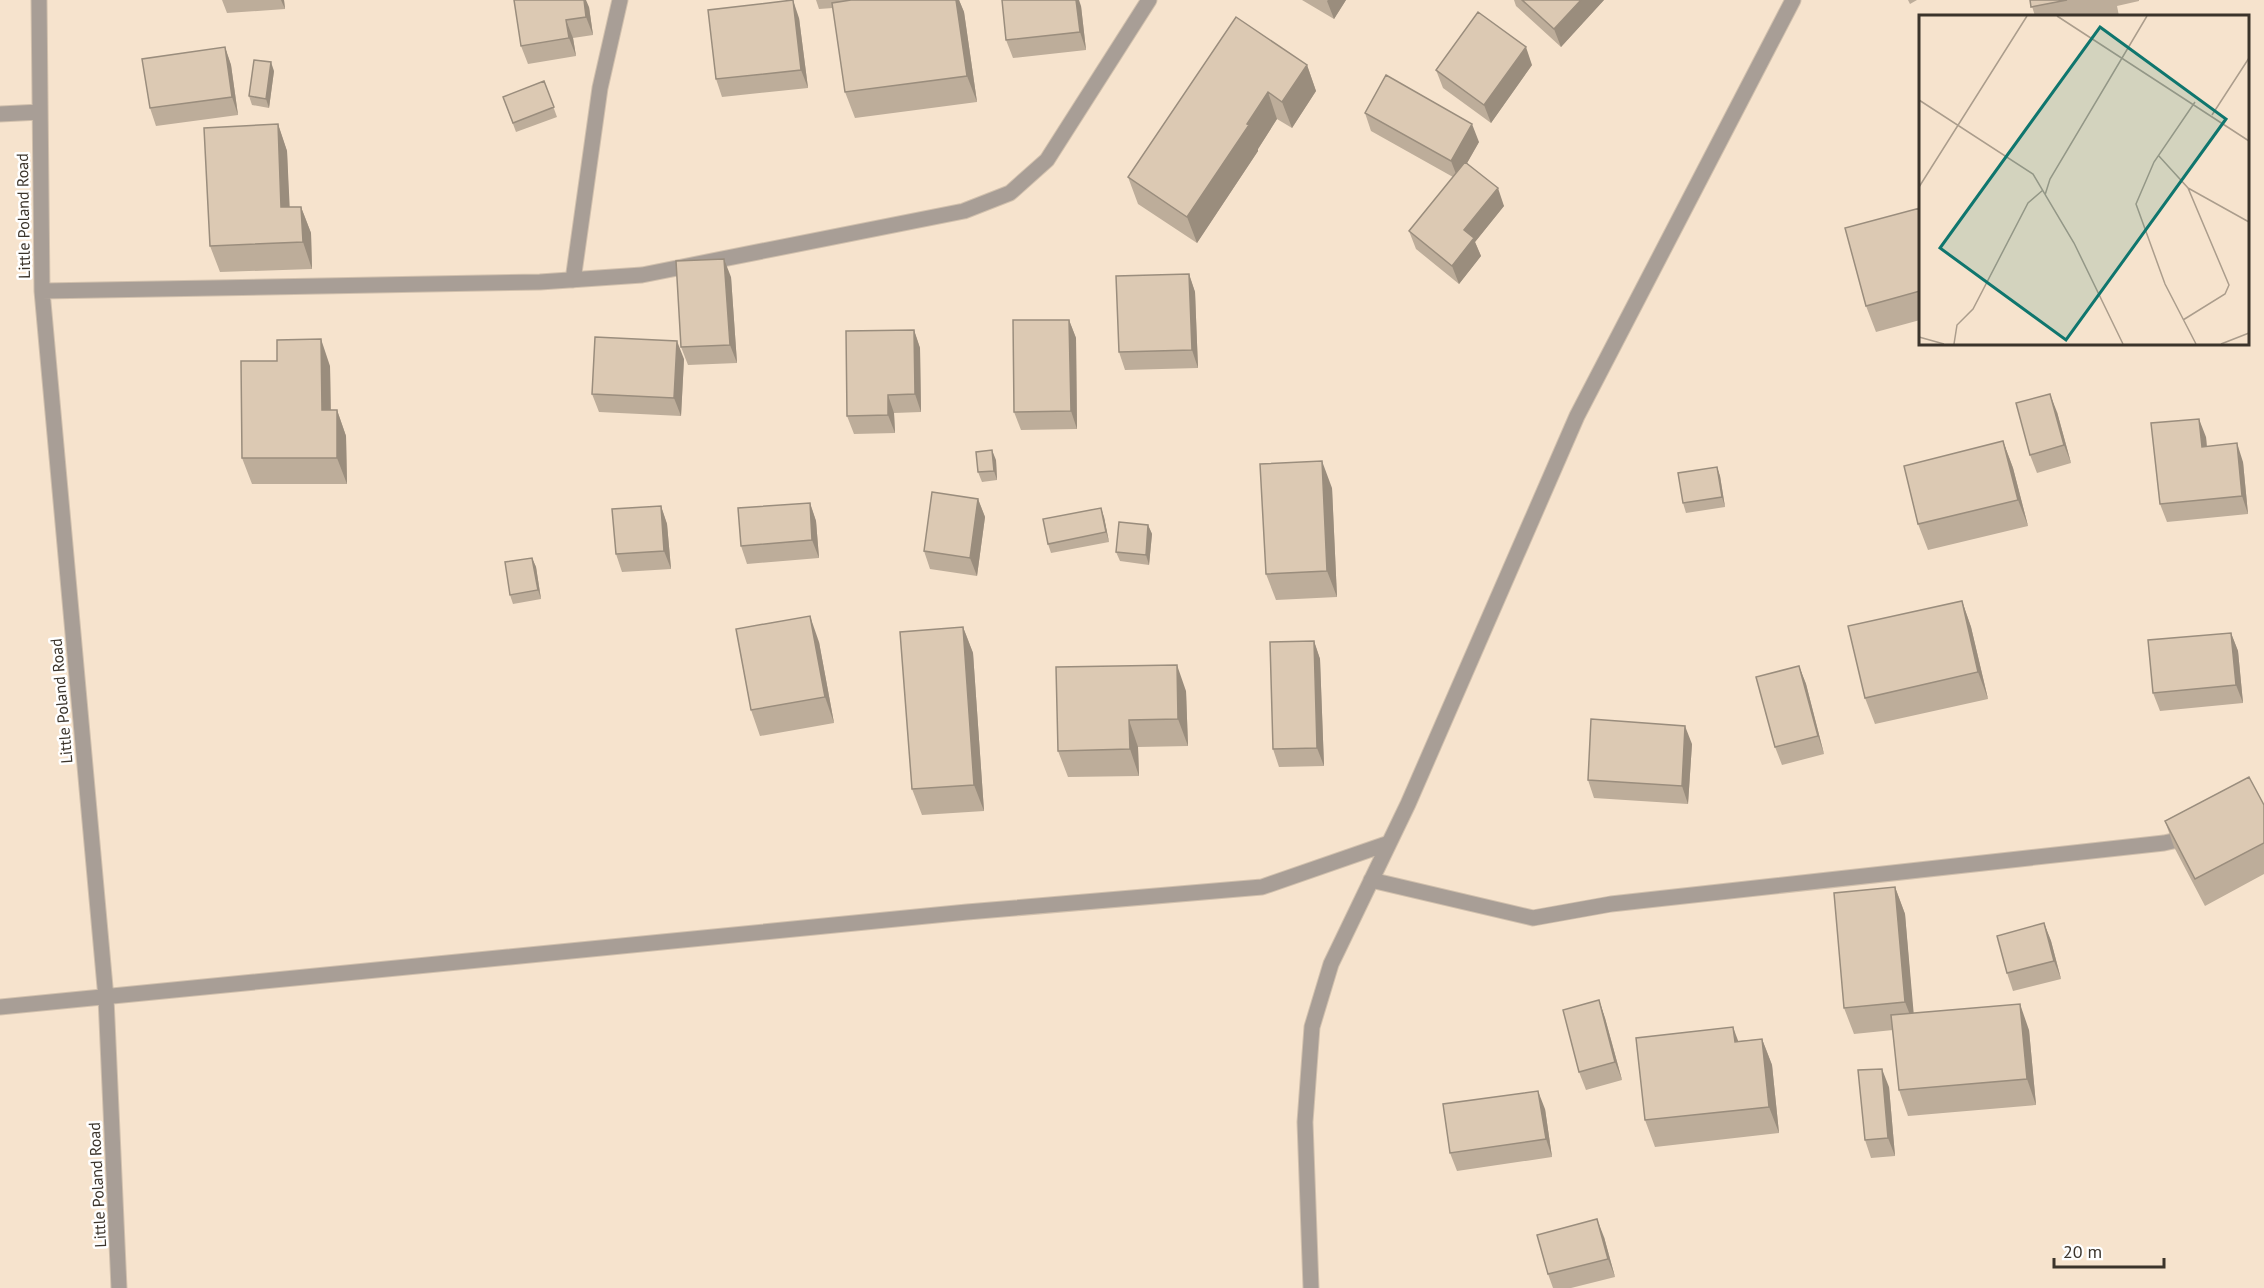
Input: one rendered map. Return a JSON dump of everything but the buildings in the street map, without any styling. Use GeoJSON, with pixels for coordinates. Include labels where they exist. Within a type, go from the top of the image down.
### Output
{"type":"FeatureCollection","features":[{"type":"Feature","properties":{"kind":"street","name":"Little Poland Road"},"geometry":{"type":"LineString","coordinates":[[39,0],[42,291],[106,998],[119,1288]]}},
{"type":"Feature","properties":{"kind":"street"},"geometry":{"type":"LineString","coordinates":[[573,280],[600,88],[620,0]]}},
{"type":"Feature","properties":{"kind":"street"},"geometry":{"type":"LineString","coordinates":[[42,291],[573,280],[642,274],[964,211],[1010,193],[1047,160],[1149,0]]}},
{"type":"Feature","properties":{"kind":"street"},"geometry":{"type":"LineString","coordinates":[[1311,1288],[1305,1122],[1312,1028],[1331,964],[1408,804],[1577,416],[1792,0]]}},
{"type":"Feature","properties":{"kind":"street"},"geometry":{"type":"LineString","coordinates":[[0,114],[40,112]]}},
{"type":"Feature","properties":{"kind":"street"},"geometry":{"type":"LineString","coordinates":[[1371,880],[1533,918],[1611,904],[2164,843],[2208,833]]}},
{"type":"Feature","properties":{"kind":"street"},"geometry":{"type":"LineString","coordinates":[[0,1007],[967,912],[1262,887],[1389,843]]}}]}
